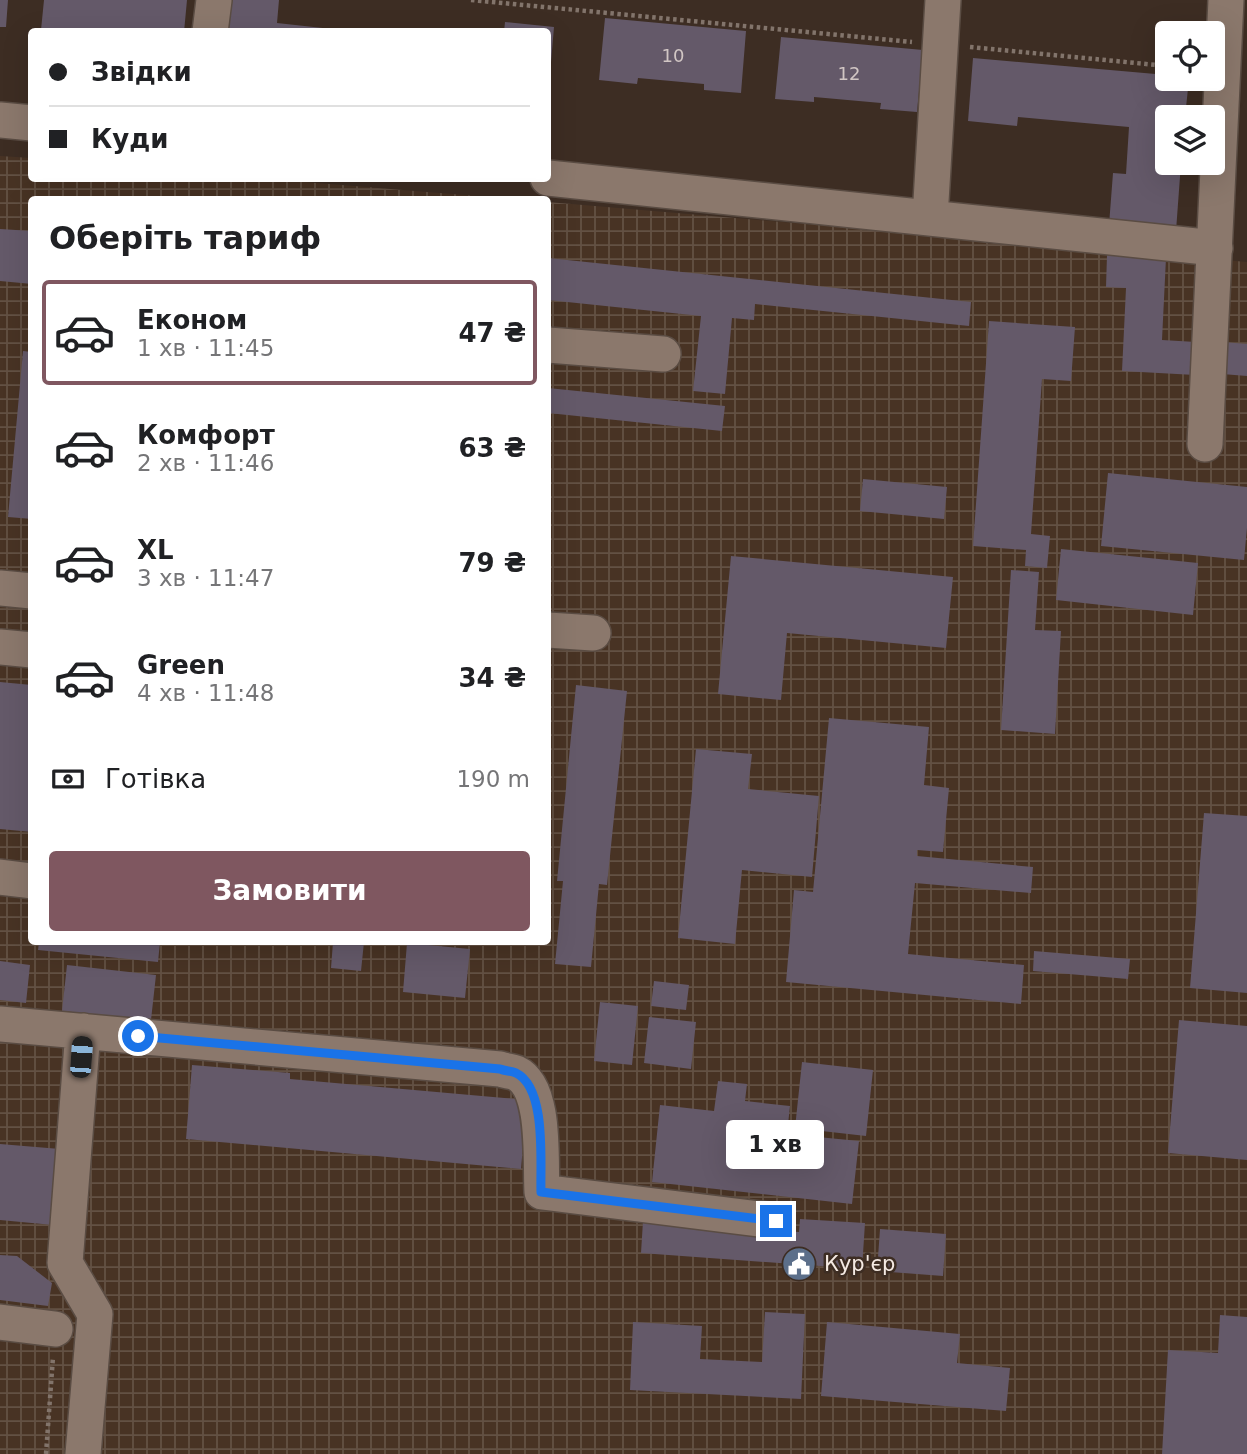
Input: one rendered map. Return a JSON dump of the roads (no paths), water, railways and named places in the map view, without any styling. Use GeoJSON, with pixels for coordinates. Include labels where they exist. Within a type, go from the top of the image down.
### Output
{"type":"FeatureCollection","features":[{"type":"Feature","properties":{"kind":"lane"},"geometry":{"type":"LineString","coordinates":[[210,28],[214,0]]}},
{"type":"Feature","properties":{"kind":"lane"},"geometry":{"type":"LineString","coordinates":[[930,218],[943,0]]}},
{"type":"Feature","properties":{"kind":"lane"},"geometry":{"type":"LineString","coordinates":[[1205,444],[1226,0]]}},
{"type":"Feature","properties":{"kind":"lane"},"geometry":{"type":"LineString","coordinates":[[0,120],[28,123]]}},
{"type":"Feature","properties":{"kind":"lane"},"geometry":{"type":"LineString","coordinates":[[551,178],[1215,248]]}},
{"type":"Feature","properties":{"kind":"lane"},"geometry":{"type":"LineString","coordinates":[[551,345],[663,354]]}},
{"type":"Feature","properties":{"kind":"lane"},"geometry":{"type":"LineString","coordinates":[[0,588],[28,591]]}},
{"type":"Feature","properties":{"kind":"lane"},"geometry":{"type":"LineString","coordinates":[[551,630],[593,633]]}},
{"type":"Feature","properties":{"kind":"lane"},"geometry":{"type":"LineString","coordinates":[[0,647],[28,650]]}},
{"type":"Feature","properties":{"kind":"lane"},"geometry":{"type":"LineString","coordinates":[[0,877],[28,880]]}},
{"type":"Feature","properties":{"kind":"lane"},"geometry":{"type":"LineString","coordinates":[[0,1024],[500,1069],[517,1074],[528,1085],[539,1114],[541,1192],[776,1221]]}},
{"type":"Feature","properties":{"kind":"lane"},"geometry":{"type":"LineString","coordinates":[[83,1031],[65,1263],[95,1314],[83,1454]]}},
{"type":"Feature","properties":{"kind":"lane"},"geometry":{"type":"LineString","coordinates":[[0,1322],[55,1329]]}},
{"type":"Feature","properties":{"kind":"place","name":"Кур'єр"},"geometry":{"type":"Point","coordinates":[799,1264]}}]}
